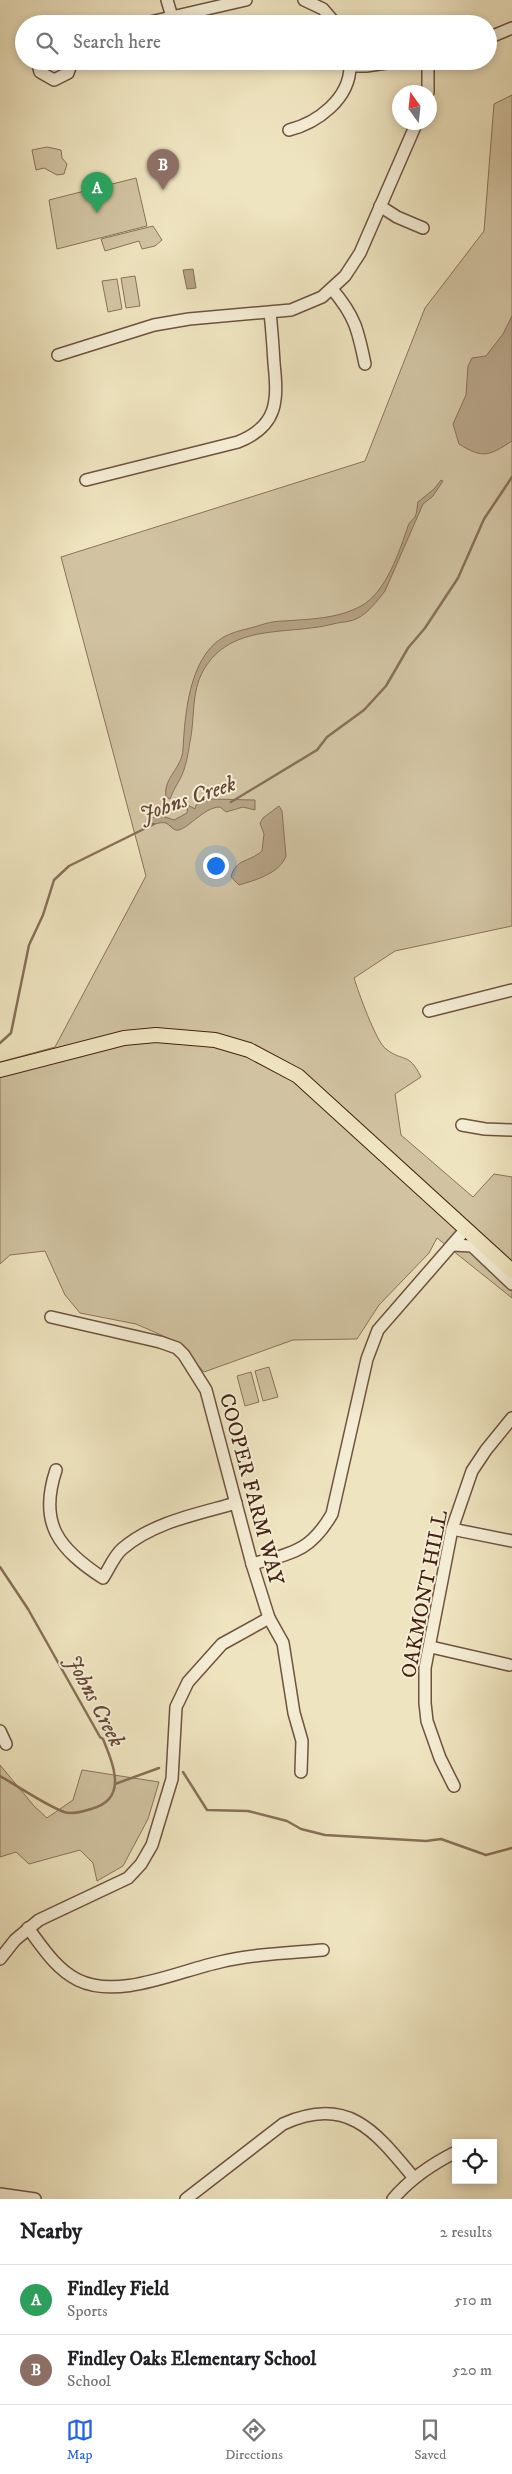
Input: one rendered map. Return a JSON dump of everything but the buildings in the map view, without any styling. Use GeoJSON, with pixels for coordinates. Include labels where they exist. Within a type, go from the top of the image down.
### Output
{"type":"FeatureCollection","features":[{"type":"Feature","properties":{"kind":"main road"},"geometry":{"type":"LineString","coordinates":[[0,1070],[124,1038],[156,1035],[215,1040],[249,1050],[298,1076],[512,1271]]}},
{"type":"Feature","properties":{"kind":"street"},"geometry":{"type":"LineString","coordinates":[[167,0],[171,15]]}},
{"type":"Feature","properties":{"kind":"street"},"geometry":{"type":"LineString","coordinates":[[181,15],[246,0]]}},
{"type":"Feature","properties":{"kind":"street"},"geometry":{"type":"LineString","coordinates":[[304,0],[323,9],[328,15]]}},
{"type":"Feature","properties":{"kind":"street"},"geometry":{"type":"LineString","coordinates":[[497,34],[512,28]]}},
{"type":"Feature","properties":{"kind":"street"},"geometry":{"type":"LineString","coordinates":[[39,70],[54,80],[68,73],[69,70]]}},
{"type":"Feature","properties":{"kind":"street"},"geometry":{"type":"LineString","coordinates":[[289,130],[311,122],[333,104],[344,88],[348,70]]}},
{"type":"Feature","properties":{"kind":"street"},"geometry":{"type":"LineString","coordinates":[[428,70],[428,85]]}},
{"type":"Feature","properties":{"kind":"street"},"geometry":{"type":"LineString","coordinates":[[58,356],[154,325],[189,319],[270,313],[291,310],[311,303],[332,289],[345,276],[360,253],[413,130]]}},
{"type":"Feature","properties":{"kind":"street"},"geometry":{"type":"LineString","coordinates":[[380,206],[397,218],[423,228]]}},
{"type":"Feature","properties":{"kind":"street"},"geometry":{"type":"LineString","coordinates":[[332,289],[350,311],[354,320],[365,364]]}},
{"type":"Feature","properties":{"kind":"street"},"geometry":{"type":"LineString","coordinates":[[86,480],[238,442],[261,429],[269,419],[275,406],[277,390],[270,313]]}},
{"type":"Feature","properties":{"kind":"street"},"geometry":{"type":"LineString","coordinates":[[429,1011],[512,990]]}},
{"type":"Feature","properties":{"kind":"street"},"geometry":{"type":"LineString","coordinates":[[462,1125],[485,1129],[512,1130]]}},
{"type":"Feature","properties":{"kind":"street"},"geometry":{"type":"LineString","coordinates":[[252,1564],[297,1551],[321,1532],[332,1514],[367,1359],[378,1330],[465,1230]]}},
{"type":"Feature","properties":{"kind":"street"},"geometry":{"type":"LineString","coordinates":[[452,1245],[472,1246],[512,1284]]}},
{"type":"Feature","properties":{"kind":"street","name":"COOPER FARM WAY"},"geometry":{"type":"LineString","coordinates":[[51,1318],[160,1342],[177,1348],[190,1363],[206,1390],[252,1564],[269,1618],[283,1643],[294,1713],[302,1741],[300,1772]]}},
{"type":"Feature","properties":{"kind":"street","name":"OAKMONT HILL"},"geometry":{"type":"LineString","coordinates":[[454,1786],[440,1758],[427,1721],[424,1687],[425,1668],[431,1647],[452,1529],[472,1471],[512,1418]]}},
{"type":"Feature","properties":{"kind":"street"},"geometry":{"type":"LineString","coordinates":[[56,1470],[49,1502],[52,1529],[73,1556],[104,1578],[121,1550],[150,1530],[236,1503]]}},
{"type":"Feature","properties":{"kind":"street"},"geometry":{"type":"LineString","coordinates":[[452,1529],[512,1541]]}},
{"type":"Feature","properties":{"kind":"street"},"geometry":{"type":"LineString","coordinates":[[0,1959],[28,1928],[39,1920],[128,1878],[141,1864],[152,1845],[172,1779],[176,1706],[188,1682],[222,1644],[269,1618]]}},
{"type":"Feature","properties":{"kind":"street"},"geometry":{"type":"LineString","coordinates":[[431,1647],[509,1665]]}},
{"type":"Feature","properties":{"kind":"street"},"geometry":{"type":"LineString","coordinates":[[0,1731],[6,1744]]}},
{"type":"Feature","properties":{"kind":"street"},"geometry":{"type":"LineString","coordinates":[[28,1928],[62,1970],[79,1980],[107,1988],[124,1986],[228,1960],[323,1950]]}},
{"type":"Feature","properties":{"kind":"street"},"geometry":{"type":"LineString","coordinates":[[186,2199],[283,2124],[301,2116],[322,2113],[346,2116],[369,2128],[382,2139],[414,2178]]}},
{"type":"Feature","properties":{"kind":"street"},"geometry":{"type":"LineString","coordinates":[[393,2199],[414,2178],[452,2154]]}},
{"type":"Feature","properties":{"kind":"street"},"geometry":{"type":"LineString","coordinates":[[0,2194],[35,2199]]}},
{"type":"Feature","properties":{"kind":"shaded area"},"geometry":{"type":"Polygon","coordinates":[[[512,95],[512,926],[395,951],[354,978],[377,1037],[386,1049],[409,1060],[421,1077],[395,1094],[401,1135],[473,1197],[494,1174],[512,1177],[512,1298],[437,1238],[429,1253],[379,1305],[357,1339],[293,1340],[204,1372],[177,1342],[136,1324],[80,1313],[65,1295],[45,1251],[10,1255],[0,1264],[0,1062],[55,1047],[146,876],[61,557],[365,461],[425,308],[484,231],[494,104],[512,95]]]}},
{"type":"Feature","properties":{"kind":"shaded area"},"geometry":{"type":"Polygon","coordinates":[[[47,147],[61,150],[62,158],[67,164],[64,174],[57,175],[44,168],[36,170],[32,150],[47,147]]]}},
{"type":"Feature","properties":{"kind":"shaded area"},"geometry":{"type":"Polygon","coordinates":[[[136,178],[147,226],[57,249],[49,200],[136,178]]]}},
{"type":"Feature","properties":{"kind":"shaded area"},"geometry":{"type":"Polygon","coordinates":[[[153,226],[162,240],[155,246],[142,249],[139,241],[105,251],[101,239],[153,226]]]}},
{"type":"Feature","properties":{"kind":"shaded area"},"geometry":{"type":"Polygon","coordinates":[[[193,269],[196,288],[187,289],[183,270],[193,269]]]}},
{"type":"Feature","properties":{"kind":"shaded area"},"geometry":{"type":"Polygon","coordinates":[[[135,276],[140,306],[126,308],[121,278],[135,276]]]}},
{"type":"Feature","properties":{"kind":"shaded area"},"geometry":{"type":"Polygon","coordinates":[[[117,279],[122,309],[108,312],[102,281],[117,279]]]}},
{"type":"Feature","properties":{"kind":"shaded area"},"geometry":{"type":"Polygon","coordinates":[[[512,316],[512,441],[497,450],[480,454],[459,444],[453,424],[466,395],[468,366],[472,358],[486,356],[503,334],[512,316]]]}},
{"type":"Feature","properties":{"kind":"shaded area"},"geometry":{"type":"Polygon","coordinates":[[[441,480],[443,481],[433,496],[423,504],[385,591],[365,613],[349,621],[244,638],[229,645],[215,655],[199,679],[192,733],[184,770],[170,799],[166,797],[167,784],[182,756],[185,720],[191,688],[202,659],[211,647],[222,638],[238,631],[272,622],[313,619],[342,614],[370,600],[391,570],[409,525],[416,515],[418,502],[434,489],[441,480]]]}},
{"type":"Feature","properties":{"kind":"shaded area"},"geometry":{"type":"Polygon","coordinates":[[[212,799],[255,800],[255,810],[243,807],[226,812],[220,807],[214,808],[180,830],[176,830],[166,823],[152,824],[148,822],[148,820],[159,815],[174,820],[187,813],[188,805],[195,809],[196,805],[212,799]]]}},
{"type":"Feature","properties":{"kind":"shaded area"},"geometry":{"type":"Polygon","coordinates":[[[279,806],[282,811],[286,856],[283,862],[279,867],[260,878],[239,885],[231,877],[233,871],[239,864],[262,851],[264,834],[260,823],[263,818],[279,806]]]}},
{"type":"Feature","properties":{"kind":"shaded area"},"geometry":{"type":"Polygon","coordinates":[[[269,1367],[278,1397],[263,1401],[255,1371],[269,1367]]]}},
{"type":"Feature","properties":{"kind":"shaded area"},"geometry":{"type":"Polygon","coordinates":[[[251,1372],[259,1402],[245,1406],[237,1376],[251,1372]]]}},
{"type":"Feature","properties":{"kind":"shaded area"},"geometry":{"type":"Polygon","coordinates":[[[0,1765],[34,1806],[47,1818],[73,1800],[82,1770],[159,1782],[148,1819],[123,1866],[97,1881],[93,1863],[80,1850],[29,1864],[16,1852],[0,1857],[0,1765]]]}},
{"type":"Feature","properties":{"kind":"waterway","name":"Johns Creek"},"geometry":{"type":"LineString","coordinates":[[231,802],[317,750],[327,737],[364,710],[386,686],[408,648],[425,628],[458,578],[484,519],[512,477]]}},
{"type":"Feature","properties":{"kind":"waterway","name":"Johns Creek"},"geometry":{"type":"LineString","coordinates":[[0,1043],[11,1033],[29,945],[43,915],[54,880],[69,866],[154,824]]}},
{"type":"Feature","properties":{"kind":"waterway","name":"Johns Creek"},"geometry":{"type":"LineString","coordinates":[[0,1567],[28,1609],[100,1737],[103,1739],[114,1769],[115,1780],[114,1789],[110,1797],[103,1804],[91,1809],[71,1813],[64,1812],[48,1804],[0,1776]]}},
{"type":"Feature","properties":{"kind":"waterway"},"geometry":{"type":"LineString","coordinates":[[115,1784],[159,1768]]}},
{"type":"Feature","properties":{"kind":"waterway"},"geometry":{"type":"LineString","coordinates":[[183,1772],[207,1810],[248,1811],[287,1821],[301,1829],[325,1835],[426,1841],[441,1839],[486,1855],[512,1848]]}},
{"type":"Feature","properties":{"kind":"place","name":"Findley Oaks Elementary School"},"geometry":{"type":"Point","coordinates":[163,190]}},
{"type":"Feature","properties":{"kind":"place","name":"Findley Field"},"geometry":{"type":"Point","coordinates":[97,213]}}]}
